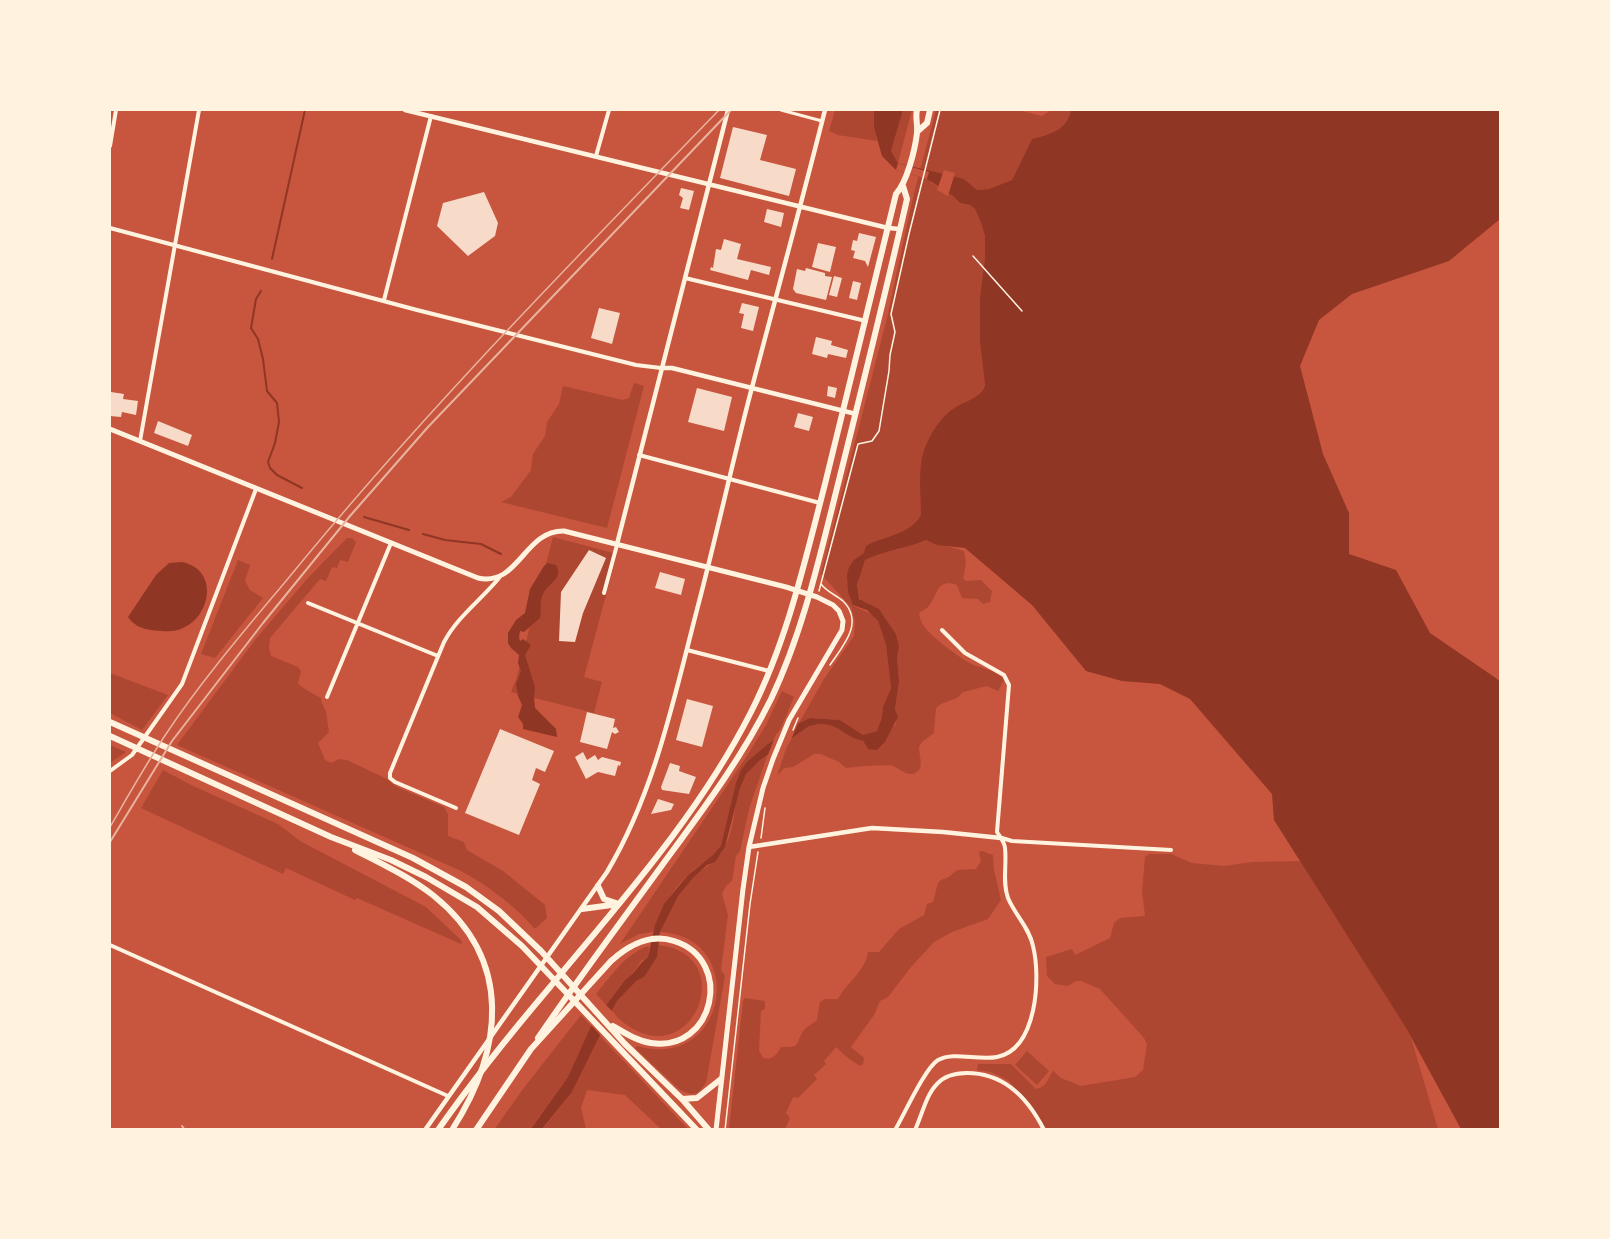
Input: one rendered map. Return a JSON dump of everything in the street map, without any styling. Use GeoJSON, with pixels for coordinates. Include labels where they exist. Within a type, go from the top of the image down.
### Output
{"type":"FeatureCollection","features":[{"type":"Feature","properties":{"kind":"main road"},"geometry":{"type":"LineString","coordinates":[[438,1130],[497,1051],[619,904],[673,834],[707,785],[750,714],[769,671],[796,590],[866,321],[896,194],[903,186],[918,131],[915,117],[917,110]]}},
{"type":"Feature","properties":{"kind":"main road"},"geometry":{"type":"LineString","coordinates":[[918,131],[927,123],[928,111]]}},
{"type":"Feature","properties":{"kind":"main road"},"geometry":{"type":"LineString","coordinates":[[476,1130],[584,971],[740,756],[775,690],[808,594],[856,414],[907,198],[903,186]]}},
{"type":"Feature","properties":{"kind":"main road"},"geometry":{"type":"LineString","coordinates":[[110,429],[475,578],[485,580],[499,578],[510,571],[537,540],[554,531],[567,531],[796,590],[833,604],[842,616],[843,626],[836,643],[796,707],[772,759],[749,847],[716,1130]]}},
{"type":"Feature","properties":{"kind":"main road"},"geometry":{"type":"LineString","coordinates":[[110,722],[413,858],[449,876],[483,898],[528,937],[625,1044],[709,1130]]}},
{"type":"Feature","properties":{"kind":"main road"},"geometry":{"type":"LineString","coordinates":[[110,736],[331,837],[391,860],[444,886],[477,907],[522,946],[697,1130]]}},
{"type":"Feature","properties":{"kind":"main road"},"geometry":{"type":"LineString","coordinates":[[331,837],[409,878],[444,905],[466,931],[481,958],[489,983],[493,1016],[486,1061],[473,1093],[452,1130]]}},
{"type":"Feature","properties":{"kind":"main road"},"geometry":{"type":"LineString","coordinates":[[598,886],[604,899],[619,904]]}},
{"type":"Feature","properties":{"kind":"main road"},"geometry":{"type":"LineString","coordinates":[[582,909],[619,904]]}},
{"type":"Feature","properties":{"kind":"main road"},"geometry":{"type":"LineString","coordinates":[[531,1049],[611,961],[631,945],[655,938],[667,939],[679,942],[697,954],[708,972],[711,994],[705,1015],[691,1032],[671,1042],[650,1043],[630,1036],[607,1023]]}},
{"type":"Feature","properties":{"kind":"main road"},"geometry":{"type":"LineString","coordinates":[[682,1100],[697,1098],[721,1079]]}},
{"type":"Feature","properties":{"kind":"street"},"geometry":{"type":"LineString","coordinates":[[110,146],[116,110]]}},
{"type":"Feature","properties":{"kind":"street"},"geometry":{"type":"LineString","coordinates":[[140,441],[199,110]]}},
{"type":"Feature","properties":{"kind":"street"},"geometry":{"type":"LineString","coordinates":[[405,110],[800,207],[900,229]]}},
{"type":"Feature","properties":{"kind":"street"},"geometry":{"type":"LineString","coordinates":[[597,156],[609,110]]}},
{"type":"Feature","properties":{"kind":"street"},"geometry":{"type":"LineString","coordinates":[[604,593],[728,110]]}},
{"type":"Feature","properties":{"kind":"street"},"geometry":{"type":"LineString","coordinates":[[781,110],[822,121]]}},
{"type":"Feature","properties":{"kind":"street"},"geometry":{"type":"LineString","coordinates":[[425,1130],[598,886],[620,848],[646,788],[662,741],[709,568],[752,387],[825,110]]}},
{"type":"Feature","properties":{"kind":"street"},"geometry":{"type":"LineString","coordinates":[[384,300],[431,116]]}},
{"type":"Feature","properties":{"kind":"street"},"geometry":{"type":"LineString","coordinates":[[110,228],[417,310],[636,365],[672,368],[856,414]]}},
{"type":"Feature","properties":{"kind":"street"},"geometry":{"type":"LineString","coordinates":[[685,278],[866,321]]}},
{"type":"Feature","properties":{"kind":"street"},"geometry":{"type":"LineString","coordinates":[[639,455],[820,503]]}},
{"type":"Feature","properties":{"kind":"street"},"geometry":{"type":"LineString","coordinates":[[110,771],[127,760],[183,684],[256,489]]}},
{"type":"Feature","properties":{"kind":"street"},"geometry":{"type":"LineString","coordinates":[[327,698],[391,543]]}},
{"type":"Feature","properties":{"kind":"street"},"geometry":{"type":"LineString","coordinates":[[456,808],[395,782],[390,776],[438,656],[454,625],[499,578]]}},
{"type":"Feature","properties":{"kind":"street"},"geometry":{"type":"LineString","coordinates":[[308,603],[438,656]]}},
{"type":"Feature","properties":{"kind":"street"},"geometry":{"type":"LineString","coordinates":[[895,1130],[934,1063],[949,1056],[996,1057],[1018,1046],[1025,1035],[1035,996],[1036,963],[1028,930],[1006,891],[1005,846],[997,832],[1009,685],[1004,675],[965,652],[942,630]]}},
{"type":"Feature","properties":{"kind":"street"},"geometry":{"type":"LineString","coordinates":[[687,650],[769,671]]}},
{"type":"Feature","properties":{"kind":"street"},"geometry":{"type":"LineString","coordinates":[[749,847],[872,828],[943,832],[1012,841],[1171,850]]}},
{"type":"Feature","properties":{"kind":"street"},"geometry":{"type":"LineString","coordinates":[[110,945],[448,1096]]}},
{"type":"Feature","properties":{"kind":"street"},"geometry":{"type":"LineString","coordinates":[[915,1130],[935,1086],[959,1072],[990,1075],[1010,1085],[1022,1097],[1044,1130]]}},
{"type":"Feature","properties":{"kind":"path"},"geometry":{"type":"LineString","coordinates":[[821,584],[858,444],[872,441],[879,431],[895,332],[891,314],[940,110]]}},
{"type":"Feature","properties":{"kind":"path"},"geometry":{"type":"LineString","coordinates":[[973,256],[1022,310]]}},
{"type":"Feature","properties":{"kind":"path"},"geometry":{"type":"LineString","coordinates":[[788,738],[801,712]]}},
{"type":"Feature","properties":{"kind":"path"},"geometry":{"type":"LineString","coordinates":[[762,832],[765,808]]}},
{"type":"Feature","properties":{"kind":"path"},"geometry":{"type":"LineString","coordinates":[[725,1130],[748,915],[758,854]]}},
{"type":"Feature","properties":{"kind":"shaded area"},"geometry":{"type":"Polygon","coordinates":[[[835,110],[874,110],[877,141],[838,135],[829,131],[835,110]]]}},
{"type":"Feature","properties":{"kind":"shaded area"},"geometry":{"type":"Polygon","coordinates":[[[874,110],[903,110],[891,151],[898,163],[964,179],[977,190],[989,189],[1012,180],[1032,139],[1052,133],[1062,127],[1071,110],[1500,110],[1500,219],[1449,261],[1352,294],[1319,320],[1300,366],[1323,454],[1349,513],[1349,554],[1396,570],[1430,633],[1500,681],[1500,1129],[1461,1129],[1406,1028],[1274,820],[1272,794],[1190,699],[1160,684],[1122,681],[1086,671],[1032,605],[965,548],[937,545],[926,540],[865,560],[857,585],[859,599],[879,609],[896,634],[899,646],[897,657],[899,682],[895,709],[898,717],[885,742],[877,750],[868,749],[863,741],[832,726],[818,724],[809,726],[759,761],[746,774],[740,788],[725,847],[715,862],[707,865],[678,896],[660,932],[657,957],[644,977],[636,981],[617,1001],[572,1092],[542,1129],[530,1130],[568,1077],[591,1026],[625,980],[648,957],[655,925],[664,904],[688,875],[721,846],[736,783],[741,770],[748,761],[768,744],[810,718],[840,720],[863,735],[877,731],[882,717],[883,707],[891,688],[886,645],[878,621],[867,610],[853,605],[848,592],[847,575],[849,567],[864,553],[866,546],[903,531],[916,522],[921,515],[920,470],[928,441],[936,426],[947,414],[976,397],[985,385],[980,342],[980,297],[985,236],[975,209],[970,205],[960,203],[927,179],[896,170],[882,156],[874,128],[874,110]]]}},
{"type":"Feature","properties":{"kind":"shaded area"},"geometry":{"type":"Polygon","coordinates":[[[903,110],[912,110],[898,163],[891,151],[903,110]]]}},
{"type":"Feature","properties":{"kind":"shaded area"},"geometry":{"type":"Polygon","coordinates":[[[936,110],[1018,110],[1042,116],[1051,110],[1071,110],[1062,127],[1052,133],[1032,139],[1012,180],[989,189],[977,190],[964,179],[930,182],[960,203],[970,205],[975,209],[985,236],[980,297],[980,342],[985,385],[976,398],[960,405],[921,463],[921,515],[917,521],[894,537],[873,544],[878,553],[900,549],[926,540],[964,551],[966,563],[963,579],[981,580],[992,591],[990,602],[983,604],[978,599],[962,598],[957,585],[945,584],[938,590],[931,604],[919,613],[921,620],[933,636],[956,654],[971,664],[995,672],[1004,680],[998,691],[987,686],[963,692],[957,698],[936,708],[934,733],[919,747],[921,765],[916,773],[909,774],[890,765],[846,768],[839,762],[821,754],[814,754],[793,767],[784,768],[779,774],[790,742],[796,734],[806,728],[817,724],[829,724],[863,741],[867,748],[885,742],[896,724],[899,646],[896,634],[884,616],[862,601],[859,596],[858,581],[865,560],[868,559],[864,559],[850,588],[854,606],[873,615],[878,621],[886,645],[891,688],[877,731],[863,735],[840,720],[810,718],[799,723],[824,679],[854,636],[855,621],[851,607],[821,574],[887,318],[914,193],[936,110]]]}},
{"type":"Feature","properties":{"kind":"shaded area"},"geometry":{"type":"Polygon","coordinates":[[[634,383],[644,386],[607,528],[501,502],[511,497],[531,470],[533,454],[545,436],[547,422],[559,404],[563,386],[623,400],[629,398],[634,383]]]}},
{"type":"Feature","properties":{"kind":"shaded area"},"geometry":{"type":"Polygon","coordinates":[[[553,537],[617,554],[584,677],[602,682],[594,713],[511,692],[553,537]]]}},
{"type":"Feature","properties":{"kind":"shaded area"},"geometry":{"type":"Polygon","coordinates":[[[347,538],[352,538],[356,542],[348,562],[340,560],[337,568],[332,567],[326,581],[320,579],[270,638],[271,656],[298,667],[301,671],[298,684],[321,698],[329,732],[318,743],[325,760],[331,763],[339,759],[347,760],[387,779],[397,787],[444,807],[448,814],[448,836],[464,842],[467,850],[503,871],[545,905],[547,918],[536,928],[500,896],[461,871],[177,745],[255,640],[307,579],[347,538]]]}},
{"type":"Feature","properties":{"kind":"shaded area"},"geometry":{"type":"Polygon","coordinates":[[[238,560],[250,565],[245,581],[250,590],[263,598],[215,658],[201,654],[238,560]]]}},
{"type":"Feature","properties":{"kind":"shaded area"},"geometry":{"type":"Polygon","coordinates":[[[182,562],[194,567],[202,574],[206,583],[207,594],[200,614],[192,622],[176,631],[141,628],[130,620],[128,617],[156,575],[169,563],[182,562]]]}},
{"type":"Feature","properties":{"kind":"shaded area"},"geometry":{"type":"Polygon","coordinates":[[[547,563],[556,565],[557,577],[543,594],[540,618],[524,632],[520,631],[519,637],[520,641],[523,639],[531,645],[525,655],[535,687],[535,708],[556,729],[557,737],[523,729],[523,724],[518,717],[522,705],[516,684],[521,671],[518,663],[519,655],[508,643],[508,633],[516,620],[525,613],[530,589],[547,563]]]}},
{"type":"Feature","properties":{"kind":"shaded area"},"geometry":{"type":"Polygon","coordinates":[[[110,673],[168,695],[142,730],[110,713],[110,673]]]}},
{"type":"Feature","properties":{"kind":"shaded area"},"geometry":{"type":"Polygon","coordinates":[[[782,691],[794,697],[774,739],[741,771],[737,780],[725,839],[721,847],[680,883],[664,906],[653,932],[639,934],[620,944],[745,759],[766,725],[782,691]]]}},
{"type":"Feature","properties":{"kind":"shaded area"},"geometry":{"type":"Polygon","coordinates":[[[110,745],[126,752],[110,763],[110,745]]]}},
{"type":"Feature","properties":{"kind":"shaded area"},"geometry":{"type":"Polygon","coordinates":[[[767,756],[749,809],[740,851],[736,856],[732,881],[722,894],[728,915],[721,970],[725,976],[706,1083],[698,1093],[690,1094],[680,1090],[635,1048],[637,1046],[668,1049],[692,1040],[708,1022],[716,1000],[716,977],[706,955],[688,939],[660,932],[678,895],[724,849],[730,836],[740,787],[745,776],[754,765],[767,756]]]}},
{"type":"Feature","properties":{"kind":"shaded area"},"geometry":{"type":"Polygon","coordinates":[[[163,770],[278,824],[300,841],[426,907],[462,941],[461,944],[357,898],[355,900],[286,868],[283,874],[141,808],[163,770]]]}},
{"type":"Feature","properties":{"kind":"shaded area"},"geometry":{"type":"Polygon","coordinates":[[[979,852],[993,855],[1001,900],[988,919],[952,932],[934,942],[888,997],[880,1001],[874,1015],[851,1047],[864,1058],[863,1064],[860,1066],[836,1047],[824,1061],[826,1064],[814,1075],[817,1079],[798,1098],[793,1097],[786,1113],[790,1118],[785,1129],[729,1129],[745,998],[765,1001],[765,1009],[761,1011],[759,1050],[763,1058],[772,1058],[781,1047],[796,1045],[805,1029],[817,1020],[820,1002],[825,999],[838,999],[860,971],[868,952],[879,952],[899,929],[924,915],[927,904],[933,902],[941,880],[957,870],[976,869],[981,861],[979,852]]]}},
{"type":"Feature","properties":{"kind":"shaded area"},"geometry":{"type":"Polygon","coordinates":[[[1149,854],[1171,854],[1192,863],[1224,866],[1252,862],[1301,861],[1406,1028],[1438,1129],[1047,1129],[1009,1081],[991,1072],[977,1070],[978,1064],[1011,1064],[1036,1089],[1045,1085],[1053,1071],[1061,1078],[1081,1086],[1135,1077],[1143,1070],[1147,1044],[1144,1038],[1100,989],[1081,981],[1068,986],[1055,984],[1047,976],[1046,957],[1072,949],[1075,955],[1110,938],[1114,923],[1120,918],[1145,916],[1142,892],[1145,857],[1149,854]]]}},
{"type":"Feature","properties":{"kind":"shaded area"},"geometry":{"type":"Polygon","coordinates":[[[658,945],[684,954],[698,970],[702,991],[696,1011],[683,1027],[663,1036],[639,1032],[612,1012],[617,1001],[657,957],[658,945]]]}},
{"type":"Feature","properties":{"kind":"shaded area"},"geometry":{"type":"Polygon","coordinates":[[[649,946],[648,957],[641,961],[630,977],[625,980],[607,1006],[596,994],[626,959],[649,946]]]}},
{"type":"Feature","properties":{"kind":"shaded area"},"geometry":{"type":"Polygon","coordinates":[[[581,1015],[591,1026],[568,1077],[530,1129],[494,1130],[523,1089],[581,1015]]]}},
{"type":"Feature","properties":{"kind":"shaded area"},"geometry":{"type":"Polygon","coordinates":[[[600,1036],[688,1129],[661,1129],[625,1095],[587,1090],[581,1108],[586,1129],[542,1130],[572,1092],[600,1036]]]}},
{"type":"Feature","properties":{"kind":"shaded area"},"geometry":{"type":"Polygon","coordinates":[[[1027,1051],[1049,1071],[1037,1085],[1015,1065],[1027,1051]]]}},
{"type":"Feature","properties":{"kind":"pier"},"geometry":{"type":"Polygon","coordinates":[[[898,163],[929,172],[927,179],[896,170],[898,163]]]}},
{"type":"Feature","properties":{"kind":"pier"},"geometry":{"type":"Polygon","coordinates":[[[944,170],[955,173],[948,196],[937,190],[944,170]]]}},
{"type":"Feature","properties":{"kind":"pier"},"geometry":{"type":"Polygon","coordinates":[[[800,719],[789,744],[766,760],[776,734],[800,719]]]}},
{"type":"Feature","properties":{"kind":"pier"},"geometry":{"type":"Polygon","coordinates":[[[605,1004],[615,1014],[603,1038],[590,1024],[605,1004]]]}},
{"type":"Feature","properties":{"kind":"building"},"geometry":{"type":"Polygon","coordinates":[[[733,127],[767,135],[760,160],[796,169],[789,196],[720,178],[733,127]]]}},
{"type":"Feature","properties":{"kind":"building"},"geometry":{"type":"Polygon","coordinates":[[[681,188],[694,191],[689,210],[680,208],[683,198],[679,195],[681,188]]]}},
{"type":"Feature","properties":{"kind":"building"},"geometry":{"type":"Polygon","coordinates":[[[484,192],[498,223],[495,236],[468,256],[437,226],[443,203],[484,192]]]}},
{"type":"Feature","properties":{"kind":"building"},"geometry":{"type":"Polygon","coordinates":[[[767,209],[784,213],[781,227],[764,222],[767,209]]]}},
{"type":"Feature","properties":{"kind":"building"},"geometry":{"type":"Polygon","coordinates":[[[859,233],[876,237],[868,267],[865,261],[853,258],[855,251],[851,250],[853,240],[857,241],[859,233]]]}},
{"type":"Feature","properties":{"kind":"building"},"geometry":{"type":"Polygon","coordinates":[[[724,239],[741,244],[737,259],[771,267],[769,275],[751,270],[748,280],[710,270],[711,267],[713,268],[716,249],[721,250],[724,239]]]}},
{"type":"Feature","properties":{"kind":"building"},"geometry":{"type":"Polygon","coordinates":[[[818,243],[836,247],[830,272],[812,267],[818,243]]]}},
{"type":"Feature","properties":{"kind":"building"},"geometry":{"type":"Polygon","coordinates":[[[806,268],[832,277],[826,300],[796,293],[793,289],[797,269],[805,271],[806,268]]]}},
{"type":"Feature","properties":{"kind":"building"},"geometry":{"type":"Polygon","coordinates":[[[834,276],[842,278],[837,297],[829,295],[834,276]]]}},
{"type":"Feature","properties":{"kind":"building"},"geometry":{"type":"Polygon","coordinates":[[[853,281],[861,283],[857,300],[849,298],[853,281]]]}},
{"type":"Feature","properties":{"kind":"building"},"geometry":{"type":"Polygon","coordinates":[[[742,303],[759,307],[753,331],[741,328],[744,314],[739,313],[742,303]]]}},
{"type":"Feature","properties":{"kind":"building"},"geometry":{"type":"Polygon","coordinates":[[[599,308],[620,313],[612,344],[591,338],[599,308]]]}},
{"type":"Feature","properties":{"kind":"building"},"geometry":{"type":"Polygon","coordinates":[[[816,337],[832,341],[831,345],[848,350],[846,358],[828,354],[827,358],[812,354],[816,337]]]}},
{"type":"Feature","properties":{"kind":"building"},"geometry":{"type":"Polygon","coordinates":[[[828,386],[837,388],[835,398],[827,396],[828,386]]]}},
{"type":"Feature","properties":{"kind":"building"},"geometry":{"type":"Polygon","coordinates":[[[697,388],[732,397],[724,431],[688,422],[697,388]]]}},
{"type":"Feature","properties":{"kind":"building"},"geometry":{"type":"Polygon","coordinates":[[[111,392],[124,394],[123,399],[138,401],[136,415],[122,412],[121,417],[110,416],[111,392]]]}},
{"type":"Feature","properties":{"kind":"building"},"geometry":{"type":"Polygon","coordinates":[[[798,413],[813,417],[809,431],[794,427],[798,413]]]}},
{"type":"Feature","properties":{"kind":"building"},"geometry":{"type":"Polygon","coordinates":[[[158,421],[192,435],[188,446],[154,433],[158,421]]]}},
{"type":"Feature","properties":{"kind":"building"},"geometry":{"type":"Polygon","coordinates":[[[589,550],[606,558],[583,613],[575,642],[559,641],[561,592],[589,550]]]}},
{"type":"Feature","properties":{"kind":"building"},"geometry":{"type":"Polygon","coordinates":[[[660,572],[685,579],[681,595],[655,588],[660,572]]]}},
{"type":"Feature","properties":{"kind":"building"},"geometry":{"type":"Polygon","coordinates":[[[687,699],[713,706],[702,747],[676,740],[687,699]]]}},
{"type":"Feature","properties":{"kind":"building"},"geometry":{"type":"Polygon","coordinates":[[[587,712],[615,719],[613,728],[616,727],[619,732],[615,734],[612,732],[607,749],[580,742],[587,712]]]}},
{"type":"Feature","properties":{"kind":"building"},"geometry":{"type":"Polygon","coordinates":[[[500,729],[554,751],[545,772],[536,768],[532,780],[540,784],[519,835],[465,813],[500,729]]]}},
{"type":"Feature","properties":{"kind":"building"},"geometry":{"type":"Polygon","coordinates":[[[583,752],[587,760],[595,755],[598,760],[602,757],[621,762],[615,776],[598,772],[586,779],[575,757],[583,752]]]}},
{"type":"Feature","properties":{"kind":"building"},"geometry":{"type":"Polygon","coordinates":[[[670,763],[680,766],[679,771],[696,777],[689,794],[662,790],[661,787],[670,763]]]}},
{"type":"Feature","properties":{"kind":"building"},"geometry":{"type":"Polygon","coordinates":[[[658,799],[674,804],[671,810],[651,814],[658,799]]]}},
{"type":"Feature","properties":{"kind":"waterway"},"geometry":{"type":"LineString","coordinates":[[272,259],[305,110]]}},
{"type":"Feature","properties":{"kind":"waterway"},"geometry":{"type":"LineString","coordinates":[[261,291],[256,299],[251,328],[258,339],[267,391],[277,403],[279,422],[268,462],[277,475],[302,488]]}},
{"type":"Feature","properties":{"kind":"waterway"},"geometry":{"type":"LineString","coordinates":[[364,517],[409,530]]}},
{"type":"Feature","properties":{"kind":"waterway"},"geometry":{"type":"LineString","coordinates":[[423,534],[445,540],[481,544],[501,554]]}},
{"type":"Feature","properties":{"kind":"tram line"},"geometry":{"type":"LineString","coordinates":[[110,827],[159,745],[194,694],[337,519],[443,399],[719,110]]}},
{"type":"Feature","properties":{"kind":"railway"},"geometry":{"type":"LineString","coordinates":[[110,842],[172,741],[263,623],[350,516],[428,427],[731,110]]}},
{"type":"Feature","properties":{"kind":"railway"},"geometry":{"type":"LineString","coordinates":[[182,1126],[185,1130]]}}]}
